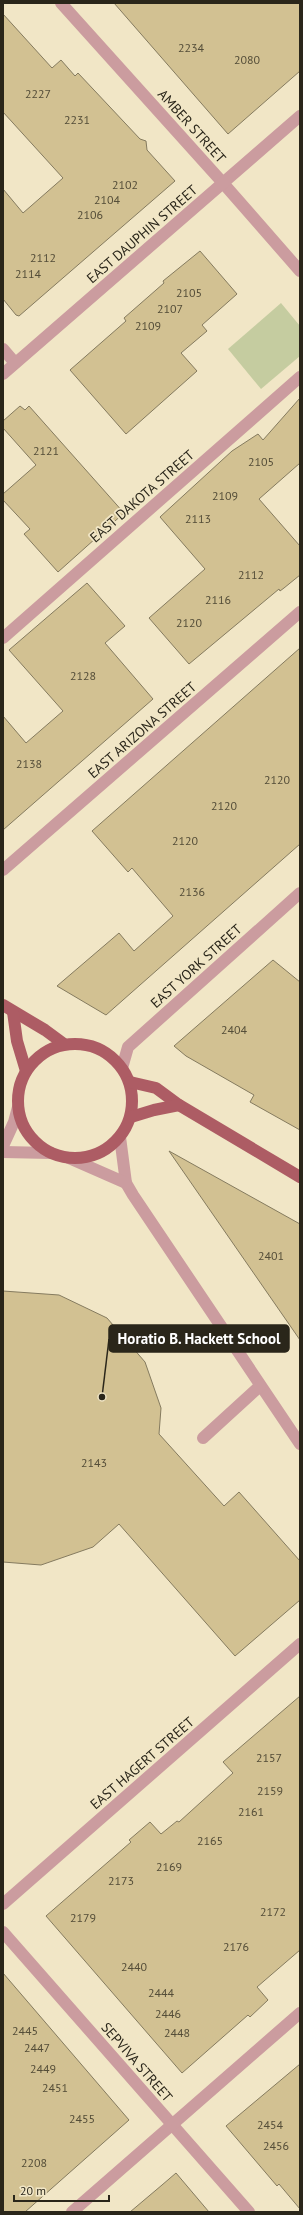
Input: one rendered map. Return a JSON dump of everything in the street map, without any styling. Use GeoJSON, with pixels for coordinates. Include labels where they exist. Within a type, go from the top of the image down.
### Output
{"type":"FeatureCollection","features":[{"type":"Feature","properties":{"kind":"main road"},"geometry":{"type":"LineString","coordinates":[[8,1009],[45,1030],[64,1044]]}},
{"type":"Feature","properties":{"kind":"main road"},"geometry":{"type":"LineString","coordinates":[[8,1009],[26,1071]]}},
{"type":"Feature","properties":{"kind":"main road"},"geometry":{"type":"LineString","coordinates":[[64,1044],[85,1044],[106,1052],[122,1068],[130,1082],[133,1100],[131,1117],[120,1137],[106,1150],[88,1157],[69,1158],[51,1153],[35,1142],[24,1126],[18,1107],[20,1088],[26,1071],[36,1058],[49,1050],[64,1044]]}},
{"type":"Feature","properties":{"kind":"main road"},"geometry":{"type":"LineString","coordinates":[[130,1082],[156,1088],[179,1105],[300,1177]]}},
{"type":"Feature","properties":{"kind":"main road"},"geometry":{"type":"LineString","coordinates":[[131,1117],[154,1110],[179,1105]]}},
{"type":"Feature","properties":{"kind":"street","name":"AMBER STREET"},"geometry":{"type":"LineString","coordinates":[[60,3],[223,183],[300,271]]}},
{"type":"Feature","properties":{"kind":"street","name":"EAST DAUPHIN STREET"},"geometry":{"type":"LineString","coordinates":[[3,374],[300,116]]}},
{"type":"Feature","properties":{"kind":"street"},"geometry":{"type":"LineString","coordinates":[[3,349],[15,363]]}},
{"type":"Feature","properties":{"kind":"street","name":"EAST DAKOTA STREET"},"geometry":{"type":"LineString","coordinates":[[3,638],[300,377]]}},
{"type":"Feature","properties":{"kind":"street","name":"EAST ARIZONA STREET"},"geometry":{"type":"LineString","coordinates":[[3,870],[300,612]]}},
{"type":"Feature","properties":{"kind":"street","name":"EAST YORK STREET"},"geometry":{"type":"LineString","coordinates":[[122,1068],[128,1047],[300,893]]}},
{"type":"Feature","properties":{"kind":"street"},"geometry":{"type":"LineString","coordinates":[[3,1146],[14,1122],[18,1107]]}},
{"type":"Feature","properties":{"kind":"street"},"geometry":{"type":"LineString","coordinates":[[120,1137],[126,1183],[300,1444]]}},
{"type":"Feature","properties":{"kind":"street"},"geometry":{"type":"LineString","coordinates":[[3,1152],[51,1153]]}},
{"type":"Feature","properties":{"kind":"street"},"geometry":{"type":"LineString","coordinates":[[69,1158],[126,1183]]}},
{"type":"Feature","properties":{"kind":"street"},"geometry":{"type":"LineString","coordinates":[[203,1438],[260,1386]]}},
{"type":"Feature","properties":{"kind":"street","name":"EAST HAGERT STREET"},"geometry":{"type":"LineString","coordinates":[[3,1904],[300,1644]]}},
{"type":"Feature","properties":{"kind":"street","name":"SEPVIVA STREET"},"geometry":{"type":"LineString","coordinates":[[3,1932],[249,2212]]}},
{"type":"Feature","properties":{"kind":"street"},"geometry":{"type":"LineString","coordinates":[[72,2212],[300,2013]]}},
{"type":"Feature","properties":{"kind":"green space"},"geometry":{"type":"Polygon","coordinates":[[[281,303],[300,326],[300,356],[261,389],[228,349],[281,303]]]}},
{"type":"Feature","properties":{"kind":"building"},"geometry":{"type":"Polygon","coordinates":[[[114,3],[300,3],[300,71],[228,134],[114,3]]]}},
{"type":"Feature","properties":{"kind":"building"},"geometry":{"type":"Polygon","coordinates":[[[3,14],[52,68],[61,60],[75,76],[78,73],[140,139],[146,141],[147,150],[175,181],[19,316],[16,315],[3,299],[3,189],[23,213],[63,178],[3,112],[3,14]]]}},
{"type":"Feature","properties":{"kind":"building"},"geometry":{"type":"Polygon","coordinates":[[[200,251],[237,294],[202,325],[207,331],[181,353],[197,371],[126,434],[70,370],[126,321],[124,318],[164,283],[163,281],[200,251]]]}},
{"type":"Feature","properties":{"kind":"building"},"geometry":{"type":"Polygon","coordinates":[[[300,398],[300,463],[259,499],[300,546],[300,575],[280,591],[279,589],[189,664],[149,618],[205,569],[160,517],[232,451],[258,434],[263,440],[300,398]]]}},
{"type":"Feature","properties":{"kind":"building"},"geometry":{"type":"Polygon","coordinates":[[[20,406],[25,410],[29,406],[124,513],[58,572],[24,534],[30,529],[3,500],[3,494],[36,465],[3,428],[3,421],[20,406]]]}},
{"type":"Feature","properties":{"kind":"building"},"geometry":{"type":"Polygon","coordinates":[[[87,583],[125,626],[105,643],[153,699],[3,830],[3,716],[26,743],[63,711],[9,650],[87,583]]]}},
{"type":"Feature","properties":{"kind":"building"},"geometry":{"type":"Polygon","coordinates":[[[300,648],[300,844],[106,1015],[57,986],[119,933],[134,951],[173,916],[132,868],[128,872],[92,831],[300,648]]]}},
{"type":"Feature","properties":{"kind":"building"},"geometry":{"type":"Polygon","coordinates":[[[273,960],[300,982],[300,1130],[250,1102],[254,1095],[186,1056],[174,1046],[273,960]]]}},
{"type":"Feature","properties":{"kind":"building"},"geometry":{"type":"Polygon","coordinates":[[[169,1151],[300,1224],[300,1340],[169,1151]]]}},
{"type":"Feature","properties":{"kind":"building"},"geometry":{"type":"Polygon","coordinates":[[[3,1291],[59,1295],[107,1318],[145,1362],[161,1408],[159,1434],[224,1506],[239,1492],[300,1561],[300,1600],[235,1656],[119,1524],[93,1547],[41,1565],[3,1562],[3,1291]]]}},
{"type":"Feature","properties":{"kind":"building"},"geometry":{"type":"Polygon","coordinates":[[[300,1696],[300,1950],[257,1987],[268,2000],[250,2017],[248,2015],[182,2073],[46,1916],[131,1842],[129,1840],[150,1822],[161,1834],[177,1821],[179,1822],[233,1773],[223,1762],[300,1696]]]}},
{"type":"Feature","properties":{"kind":"building"},"geometry":{"type":"Polygon","coordinates":[[[3,1973],[129,2120],[25,2212],[3,2212],[3,1973]]]}},
{"type":"Feature","properties":{"kind":"building"},"geometry":{"type":"Polygon","coordinates":[[[300,2064],[300,2209],[279,2184],[277,2186],[226,2126],[300,2064]]]}},
{"type":"Feature","properties":{"kind":"building"},"geometry":{"type":"Polygon","coordinates":[[[176,2173],[209,2212],[130,2212],[162,2185],[176,2173]]]}},
{"type":"Feature","properties":{"kind":"place","name":"Horatio B. Hackett School"},"geometry":{"type":"Point","coordinates":[102,1397]}}]}
